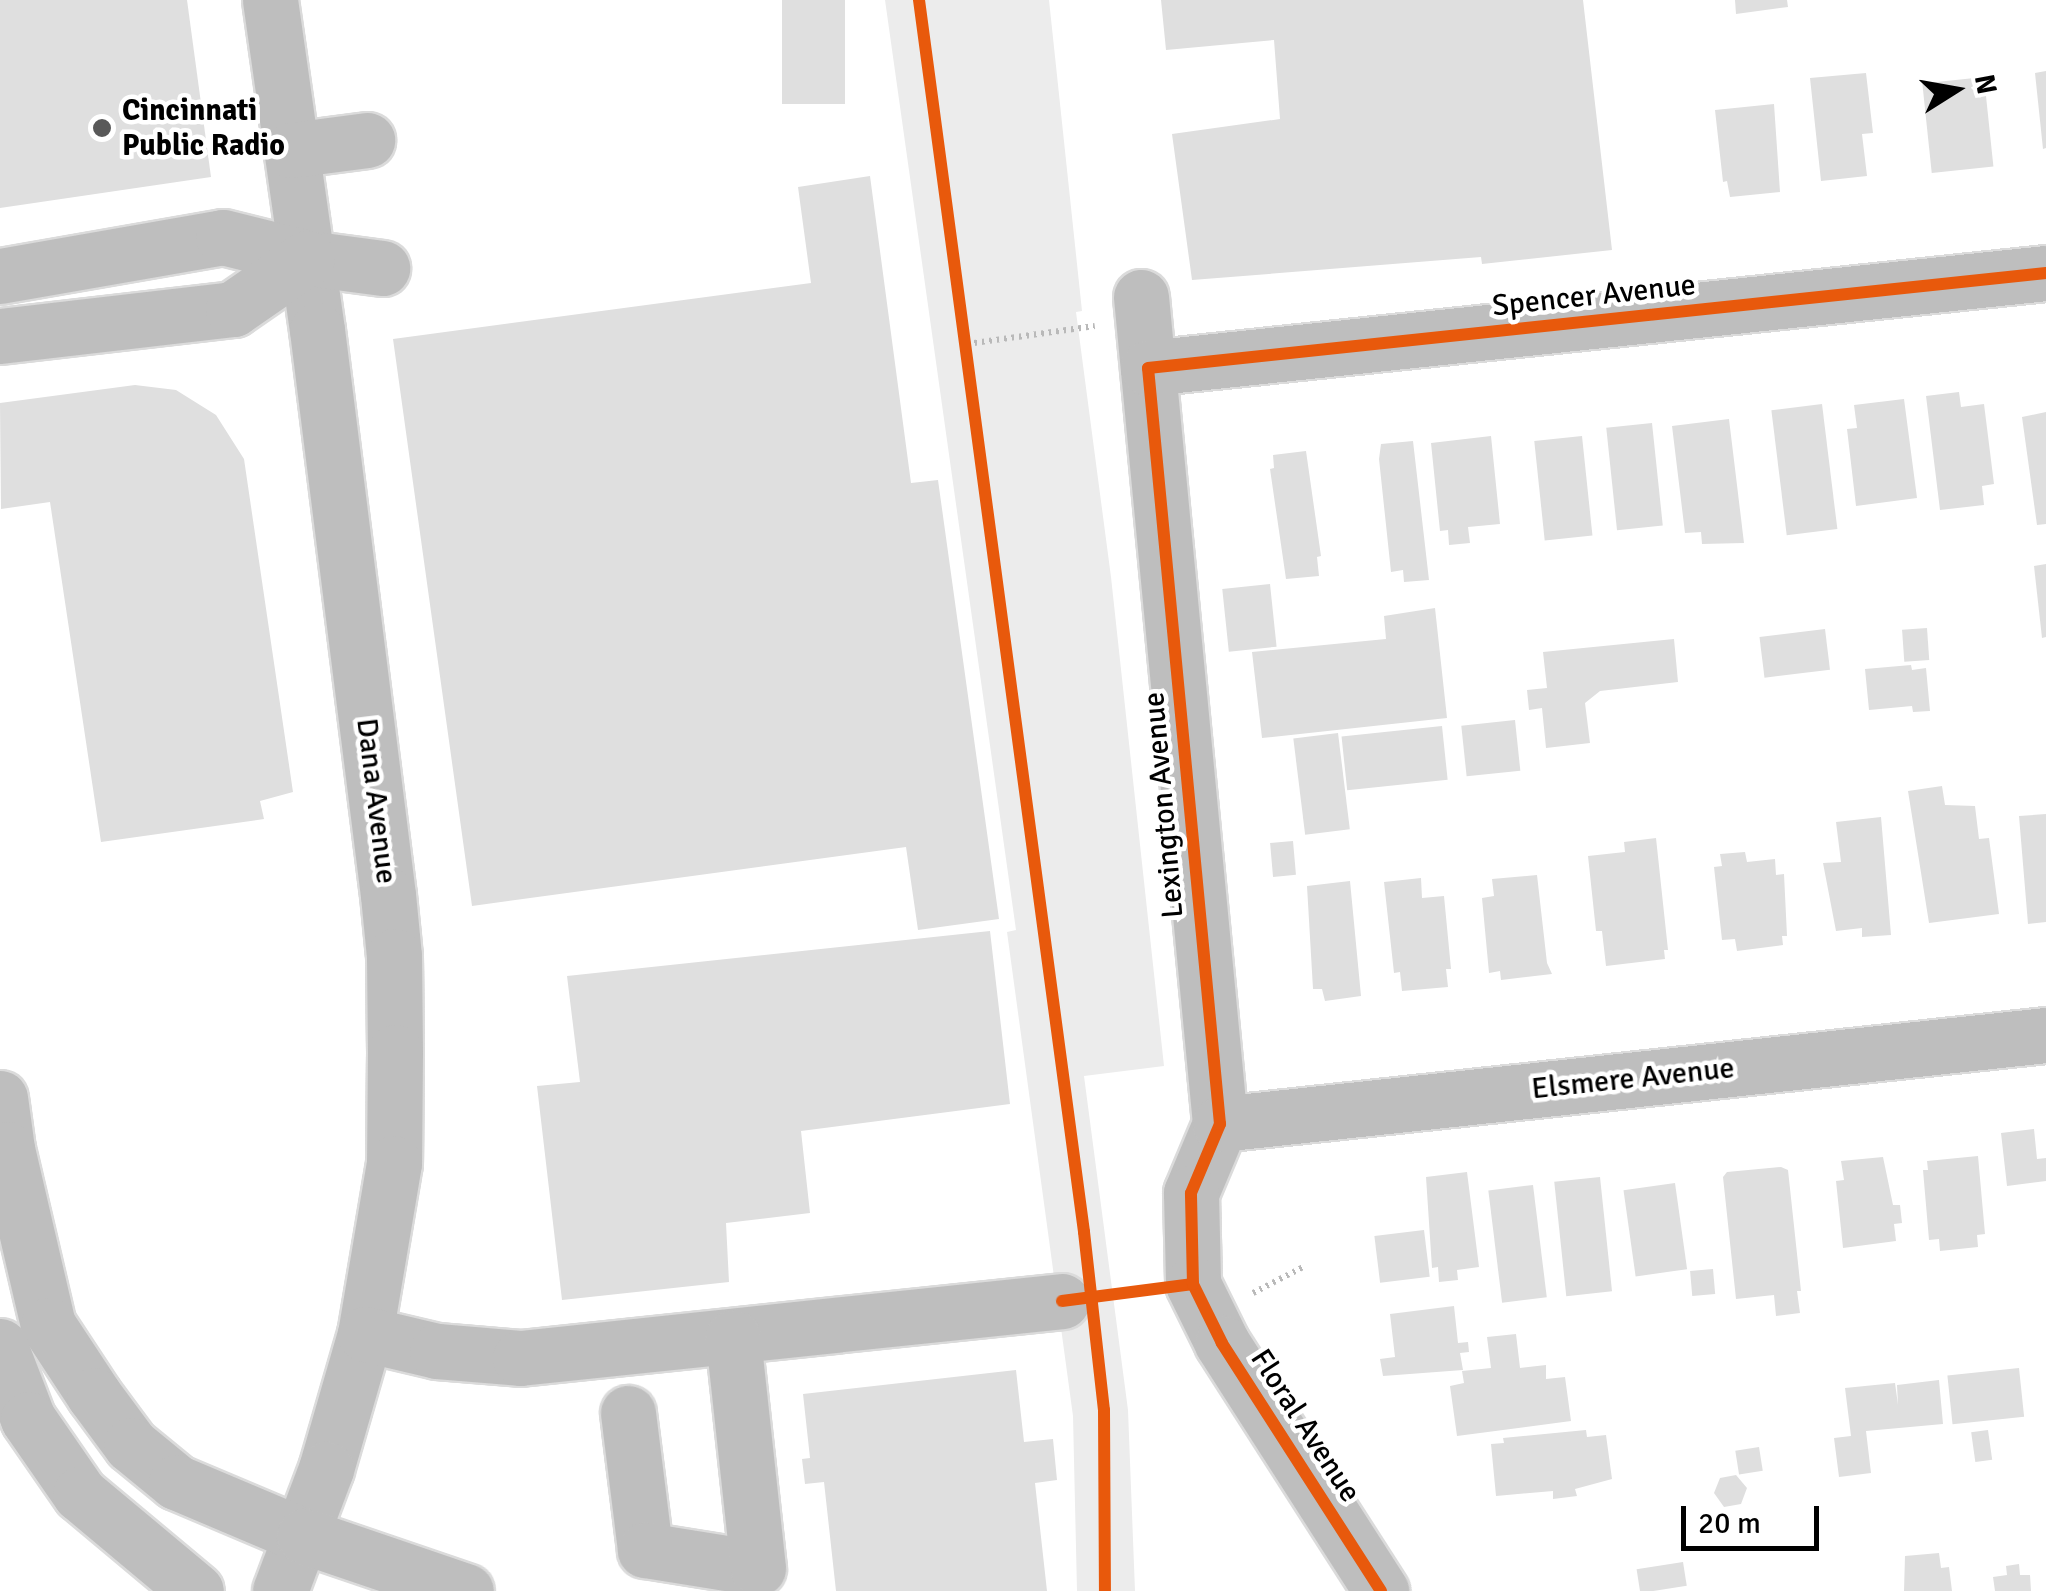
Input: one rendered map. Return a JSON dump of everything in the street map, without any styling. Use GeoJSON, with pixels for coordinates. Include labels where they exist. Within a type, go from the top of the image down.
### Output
{"type":"FeatureCollection","features":[{"type":"Feature","properties":{"kind":"main road","name":"Dana Avenue"},"geometry":{"type":"LineString","coordinates":[[270,0],[394,956],[394,1163],[364,1334],[304,1536],[280,1591]]}},
{"type":"Feature","properties":{"kind":"main road"},"geometry":{"type":"LineString","coordinates":[[291,150],[367,140]]}},
{"type":"Feature","properties":{"kind":"main road"},"geometry":{"type":"LineString","coordinates":[[0,276],[222,237],[306,258],[382,268]]}},
{"type":"Feature","properties":{"kind":"main road"},"geometry":{"type":"LineString","coordinates":[[0,336],[234,309],[306,258]]}},
{"type":"Feature","properties":{"kind":"main road","name":"Spencer Avenue"},"geometry":{"type":"LineString","coordinates":[[1143,328],[2046,273]]}},
{"type":"Feature","properties":{"kind":"main road","name":"Lexington Avenue"},"geometry":{"type":"LineString","coordinates":[[1143,328],[1220,1124],[1190,1194],[1189,1232]]}},
{"type":"Feature","properties":{"kind":"main road","name":"Elsmere Avenue"},"geometry":{"type":"LineString","coordinates":[[1220,1124],[2046,1034]]}},
{"type":"Feature","properties":{"kind":"main road"},"geometry":{"type":"LineString","coordinates":[[0,1098],[7,1149],[48,1325],[131,1445],[176,1482],[304,1536],[466,1591]]}},
{"type":"Feature","properties":{"kind":"main road","name":"Floral Avenue"},"geometry":{"type":"LineString","coordinates":[[1189,1232],[1193,1284],[1222,1343],[1381,1591]]}},
{"type":"Feature","properties":{"kind":"main road"},"geometry":{"type":"LineString","coordinates":[[364,1334],[438,1351],[520,1358],[1062,1301]]}},
{"type":"Feature","properties":{"kind":"main road"},"geometry":{"type":"LineString","coordinates":[[628,1413],[644,1550],[763,1579],[733,1337]]}},
{"type":"Feature","properties":{"kind":"main road"},"geometry":{"type":"LineString","coordinates":[[0,1346],[28,1419],[80,1494],[196,1591]]}},
{"type":"Feature","properties":{"kind":"path"},"geometry":{"type":"LineString","coordinates":[[965,324],[970,363]]}},
{"type":"Feature","properties":{"kind":"path"},"geometry":{"type":"LineString","coordinates":[[968,344],[1143,328]]}},
{"type":"Feature","properties":{"kind":"path"},"geometry":{"type":"LineString","coordinates":[[1249,1294],[1305,1266]]}},
{"type":"Feature","properties":{"kind":"shaded area"},"geometry":{"type":"Polygon","coordinates":[[[885,0],[1049,0],[1082,311],[1076,312],[1111,577],[1164,1066],[1084,1076],[1128,1410],[1135,1591],[1077,1591],[1073,1416],[1007,932],[1016,930],[885,0]]]}},
{"type":"Feature","properties":{"kind":"building","name":"Cincinnati Public Radio"},"geometry":{"type":"Polygon","coordinates":[[[0,0],[187,0],[211,177],[0,208],[0,0]]]}},
{"type":"Feature","properties":{"kind":"building"},"geometry":{"type":"Polygon","coordinates":[[[782,0],[845,0],[845,104],[782,104],[782,0]]]}},
{"type":"Feature","properties":{"kind":"building"},"geometry":{"type":"Polygon","coordinates":[[[1161,0],[1583,0],[1612,250],[1482,264],[1481,257],[1192,280],[1172,134],[1280,119],[1274,40],[1166,50],[1161,0]]]}},
{"type":"Feature","properties":{"kind":"building"},"geometry":{"type":"Polygon","coordinates":[[[1735,0],[1787,0],[1788,7],[1736,14],[1735,0]]]}},
{"type":"Feature","properties":{"kind":"building"},"geometry":{"type":"Polygon","coordinates":[[[2046,71],[2046,148],[2043,149],[2035,73],[2046,71]]]}},
{"type":"Feature","properties":{"kind":"building"},"geometry":{"type":"Polygon","coordinates":[[[1866,73],[1873,133],[1862,134],[1867,176],[1821,181],[1810,78],[1866,73]]]}},
{"type":"Feature","properties":{"kind":"building"},"geometry":{"type":"Polygon","coordinates":[[[1984,77],[1993,167],[1932,173],[1922,83],[1984,77]]]}},
{"type":"Feature","properties":{"kind":"building"},"geometry":{"type":"Polygon","coordinates":[[[1774,104],[1780,192],[1730,197],[1727,181],[1723,182],[1715,110],[1774,104]]]}},
{"type":"Feature","properties":{"kind":"building"},"geometry":{"type":"Polygon","coordinates":[[[870,176],[911,483],[938,480],[999,919],[918,930],[906,847],[472,906],[393,339],[811,283],[798,187],[870,176]]]}},
{"type":"Feature","properties":{"kind":"building"},"geometry":{"type":"Polygon","coordinates":[[[135,385],[176,390],[216,415],[244,459],[293,792],[260,801],[264,819],[101,842],[50,502],[1,509],[0,403],[135,385]]]}},
{"type":"Feature","properties":{"kind":"building"},"geometry":{"type":"Polygon","coordinates":[[[1959,392],[1961,407],[1984,404],[1994,484],[1982,486],[1984,505],[1940,510],[1926,396],[1959,392]]]}},
{"type":"Feature","properties":{"kind":"building"},"geometry":{"type":"Polygon","coordinates":[[[1904,399],[1917,498],[1856,506],[1847,429],[1857,428],[1854,405],[1904,399]]]}},
{"type":"Feature","properties":{"kind":"building"},"geometry":{"type":"Polygon","coordinates":[[[1822,404],[1837,529],[1787,535],[1771,410],[1822,404]]]}},
{"type":"Feature","properties":{"kind":"building"},"geometry":{"type":"Polygon","coordinates":[[[2046,412],[2046,524],[2037,525],[2022,417],[2046,412]]]}},
{"type":"Feature","properties":{"kind":"building"},"geometry":{"type":"Polygon","coordinates":[[[1729,419],[1744,543],[1702,544],[1701,532],[1685,533],[1672,426],[1729,419]]]}},
{"type":"Feature","properties":{"kind":"building"},"geometry":{"type":"Polygon","coordinates":[[[1652,423],[1663,525],[1617,530],[1606,428],[1652,423]]]}},
{"type":"Feature","properties":{"kind":"building"},"geometry":{"type":"Polygon","coordinates":[[[1491,436],[1500,524],[1468,527],[1470,543],[1449,545],[1448,530],[1440,531],[1431,443],[1491,436]]]}},
{"type":"Feature","properties":{"kind":"building"},"geometry":{"type":"Polygon","coordinates":[[[1582,436],[1592,535],[1545,540],[1534,441],[1582,436]]]}},
{"type":"Feature","properties":{"kind":"building"},"geometry":{"type":"Polygon","coordinates":[[[1413,441],[1429,580],[1404,582],[1403,570],[1391,572],[1379,459],[1381,444],[1413,441]]]}},
{"type":"Feature","properties":{"kind":"building"},"geometry":{"type":"Polygon","coordinates":[[[1306,451],[1321,556],[1317,557],[1319,576],[1286,579],[1270,469],[1274,468],[1273,455],[1306,451]]]}},
{"type":"Feature","properties":{"kind":"building"},"geometry":{"type":"Polygon","coordinates":[[[2046,564],[2046,637],[2042,638],[2034,566],[2046,564]]]}},
{"type":"Feature","properties":{"kind":"building"},"geometry":{"type":"Polygon","coordinates":[[[1270,584],[1277,647],[1229,652],[1222,589],[1270,584]]]}},
{"type":"Feature","properties":{"kind":"building"},"geometry":{"type":"Polygon","coordinates":[[[1435,608],[1447,718],[1262,738],[1252,652],[1386,639],[1384,616],[1435,608]]]}},
{"type":"Feature","properties":{"kind":"building"},"geometry":{"type":"Polygon","coordinates":[[[1927,628],[1929,660],[1904,662],[1902,630],[1927,628]]]}},
{"type":"Feature","properties":{"kind":"building"},"geometry":{"type":"Polygon","coordinates":[[[1825,629],[1830,670],[1764,678],[1759,637],[1825,629]]]}},
{"type":"Feature","properties":{"kind":"building"},"geometry":{"type":"Polygon","coordinates":[[[1674,639],[1678,682],[1600,691],[1585,703],[1590,743],[1546,748],[1542,708],[1529,710],[1527,690],[1547,688],[1543,652],[1674,639]]]}},
{"type":"Feature","properties":{"kind":"building"},"geometry":{"type":"Polygon","coordinates":[[[1911,665],[1912,670],[1926,668],[1930,711],[1913,712],[1912,706],[1869,710],[1865,669],[1911,665]]]}},
{"type":"Feature","properties":{"kind":"building"},"geometry":{"type":"Polygon","coordinates":[[[1515,720],[1520,771],[1467,776],[1461,726],[1515,720]]]}},
{"type":"Feature","properties":{"kind":"building"},"geometry":{"type":"Polygon","coordinates":[[[1442,726],[1448,780],[1347,790],[1342,737],[1442,726]]]}},
{"type":"Feature","properties":{"kind":"building"},"geometry":{"type":"Polygon","coordinates":[[[1338,733],[1350,829],[1305,835],[1293,738],[1338,733]]]}},
{"type":"Feature","properties":{"kind":"building"},"geometry":{"type":"Polygon","coordinates":[[[1942,786],[1945,805],[1975,806],[1979,839],[1989,838],[1999,914],[1929,923],[1908,791],[1942,786]]]}},
{"type":"Feature","properties":{"kind":"building"},"geometry":{"type":"Polygon","coordinates":[[[2046,814],[2046,922],[2028,924],[2019,816],[2046,814]]]}},
{"type":"Feature","properties":{"kind":"building"},"geometry":{"type":"Polygon","coordinates":[[[1881,817],[1891,935],[1862,937],[1862,928],[1836,931],[1823,863],[1841,862],[1836,822],[1881,817]]]}},
{"type":"Feature","properties":{"kind":"building"},"geometry":{"type":"Polygon","coordinates":[[[1656,838],[1668,950],[1664,950],[1665,959],[1606,966],[1602,931],[1596,931],[1588,856],[1625,852],[1624,842],[1656,838]]]}},
{"type":"Feature","properties":{"kind":"building"},"geometry":{"type":"Polygon","coordinates":[[[1293,841],[1296,875],[1273,877],[1270,843],[1293,841]]]}},
{"type":"Feature","properties":{"kind":"building"},"geometry":{"type":"Polygon","coordinates":[[[1745,852],[1747,862],[1775,859],[1776,875],[1784,874],[1787,936],[1782,936],[1783,945],[1737,951],[1735,939],[1722,940],[1714,867],[1722,866],[1720,854],[1745,852]]]}},
{"type":"Feature","properties":{"kind":"building"},"geometry":{"type":"Polygon","coordinates":[[[1537,875],[1547,963],[1552,974],[1501,980],[1500,971],[1489,973],[1482,898],[1494,896],[1492,879],[1537,875]]]}},
{"type":"Feature","properties":{"kind":"building"},"geometry":{"type":"Polygon","coordinates":[[[1421,878],[1422,898],[1444,896],[1451,969],[1446,969],[1448,987],[1402,991],[1400,972],[1394,973],[1384,882],[1421,878]]]}},
{"type":"Feature","properties":{"kind":"building"},"geometry":{"type":"Polygon","coordinates":[[[1350,881],[1361,996],[1325,1001],[1322,989],[1313,989],[1307,886],[1350,881]]]}},
{"type":"Feature","properties":{"kind":"building"},"geometry":{"type":"Polygon","coordinates":[[[990,931],[1010,1104],[801,1131],[810,1213],[726,1223],[729,1282],[562,1300],[537,1086],[580,1082],[567,976],[990,931]]]}},
{"type":"Feature","properties":{"kind":"building"},"geometry":{"type":"Polygon","coordinates":[[[2034,1129],[2037,1159],[2046,1158],[2046,1181],[2007,1186],[2001,1133],[2034,1129]]]}},
{"type":"Feature","properties":{"kind":"building"},"geometry":{"type":"Polygon","coordinates":[[[1978,1156],[1985,1234],[1977,1235],[1978,1247],[1940,1251],[1939,1239],[1929,1240],[1923,1170],[1928,1170],[1927,1161],[1978,1156]]]}},
{"type":"Feature","properties":{"kind":"building"},"geometry":{"type":"Polygon","coordinates":[[[1883,1157],[1893,1205],[1900,1205],[1902,1223],[1894,1224],[1896,1241],[1843,1248],[1836,1181],[1844,1180],[1841,1161],[1883,1157]]]}},
{"type":"Feature","properties":{"kind":"building"},"geometry":{"type":"Polygon","coordinates":[[[1781,1167],[1788,1170],[1801,1291],[1797,1291],[1800,1313],[1776,1316],[1774,1295],[1736,1299],[1723,1177],[1727,1172],[1781,1167]]]}},
{"type":"Feature","properties":{"kind":"building"},"geometry":{"type":"Polygon","coordinates":[[[1467,1172],[1479,1267],[1457,1270],[1458,1280],[1439,1282],[1438,1267],[1432,1268],[1426,1177],[1467,1172]]]}},
{"type":"Feature","properties":{"kind":"building"},"geometry":{"type":"Polygon","coordinates":[[[1600,1177],[1612,1291],[1566,1296],[1554,1182],[1600,1177]]]}},
{"type":"Feature","properties":{"kind":"building"},"geometry":{"type":"Polygon","coordinates":[[[1675,1183],[1687,1269],[1636,1276],[1624,1190],[1675,1183]]]}},
{"type":"Feature","properties":{"kind":"building"},"geometry":{"type":"Polygon","coordinates":[[[1533,1185],[1547,1297],[1502,1303],[1488,1190],[1533,1185]]]}},
{"type":"Feature","properties":{"kind":"building"},"geometry":{"type":"Polygon","coordinates":[[[1424,1230],[1430,1277],[1380,1283],[1374,1236],[1424,1230]]]}},
{"type":"Feature","properties":{"kind":"building"},"geometry":{"type":"Polygon","coordinates":[[[1713,1269],[1715,1294],[1692,1296],[1690,1271],[1713,1269]]]}},
{"type":"Feature","properties":{"kind":"building"},"geometry":{"type":"Polygon","coordinates":[[[1454,1306],[1458,1343],[1468,1342],[1469,1352],[1460,1353],[1463,1370],[1383,1376],[1380,1359],[1395,1357],[1390,1314],[1454,1306]]]}},
{"type":"Feature","properties":{"kind":"building"},"geometry":{"type":"Polygon","coordinates":[[[1516,1334],[1520,1368],[1546,1365],[1546,1379],[1565,1377],[1571,1421],[1457,1436],[1450,1386],[1464,1383],[1462,1371],[1491,1368],[1487,1337],[1516,1334]]]}},
{"type":"Feature","properties":{"kind":"building"},"geometry":{"type":"Polygon","coordinates":[[[2019,1368],[2024,1417],[1953,1424],[1947,1376],[2019,1368]]]}},
{"type":"Feature","properties":{"kind":"building"},"geometry":{"type":"Polygon","coordinates":[[[1016,1370],[1024,1442],[1053,1439],[1057,1480],[1035,1483],[1047,1591],[836,1591],[824,1482],[805,1484],[802,1459],[810,1458],[803,1394],[1016,1370]]]}},
{"type":"Feature","properties":{"kind":"building"},"geometry":{"type":"Polygon","coordinates":[[[1939,1380],[1943,1424],[1866,1431],[1871,1473],[1839,1477],[1834,1438],[1851,1436],[1845,1388],[1895,1383],[1898,1405],[1897,1385],[1939,1380]]]}},
{"type":"Feature","properties":{"kind":"building"},"geometry":{"type":"Polygon","coordinates":[[[1586,1430],[1587,1437],[1606,1435],[1612,1479],[1575,1489],[1577,1496],[1553,1499],[1553,1491],[1496,1496],[1491,1444],[1504,1443],[1503,1438],[1586,1430]]]}},
{"type":"Feature","properties":{"kind":"building"},"geometry":{"type":"Polygon","coordinates":[[[1988,1430],[1992,1460],[1975,1462],[1971,1432],[1988,1430]]]}},
{"type":"Feature","properties":{"kind":"building"},"geometry":{"type":"Polygon","coordinates":[[[1759,1447],[1763,1471],[1739,1474],[1735,1451],[1759,1447]]]}},
{"type":"Feature","properties":{"kind":"building"},"geometry":{"type":"Polygon","coordinates":[[[1736,1475],[1747,1488],[1741,1504],[1724,1507],[1714,1493],[1720,1478],[1736,1475]]]}},
{"type":"Feature","properties":{"kind":"building"},"geometry":{"type":"Polygon","coordinates":[[[1939,1553],[1941,1568],[1949,1567],[1952,1591],[1904,1591],[1905,1556],[1939,1553]]]}},
{"type":"Feature","properties":{"kind":"building"},"geometry":{"type":"Polygon","coordinates":[[[1683,1562],[1687,1586],[1640,1591],[1637,1569],[1683,1562]]]}},
{"type":"Feature","properties":{"kind":"building"},"geometry":{"type":"Polygon","coordinates":[[[2019,1564],[2020,1575],[2030,1575],[2031,1591],[1995,1591],[1993,1577],[2007,1575],[2006,1566],[2019,1564]]]}},
{"type":"Feature","properties":{"kind":"cycle path"},"geometry":{"type":"LineString","coordinates":[[919,0],[1084,1232],[1104,1410],[1105,1591]]}},
{"type":"Feature","properties":{"kind":"cycle path"},"geometry":{"type":"LineString","coordinates":[[1381,1591],[1222,1343],[1193,1284],[1191,1193],[1220,1124],[1148,368],[2046,273]]}},
{"type":"Feature","properties":{"kind":"cycle path"},"geometry":{"type":"LineString","coordinates":[[1062,1301],[1193,1284]]}},
{"type":"Feature","properties":{"kind":"place","name":"Cincinnati Public Radio"},"geometry":{"type":"Point","coordinates":[102,128]}}]}
